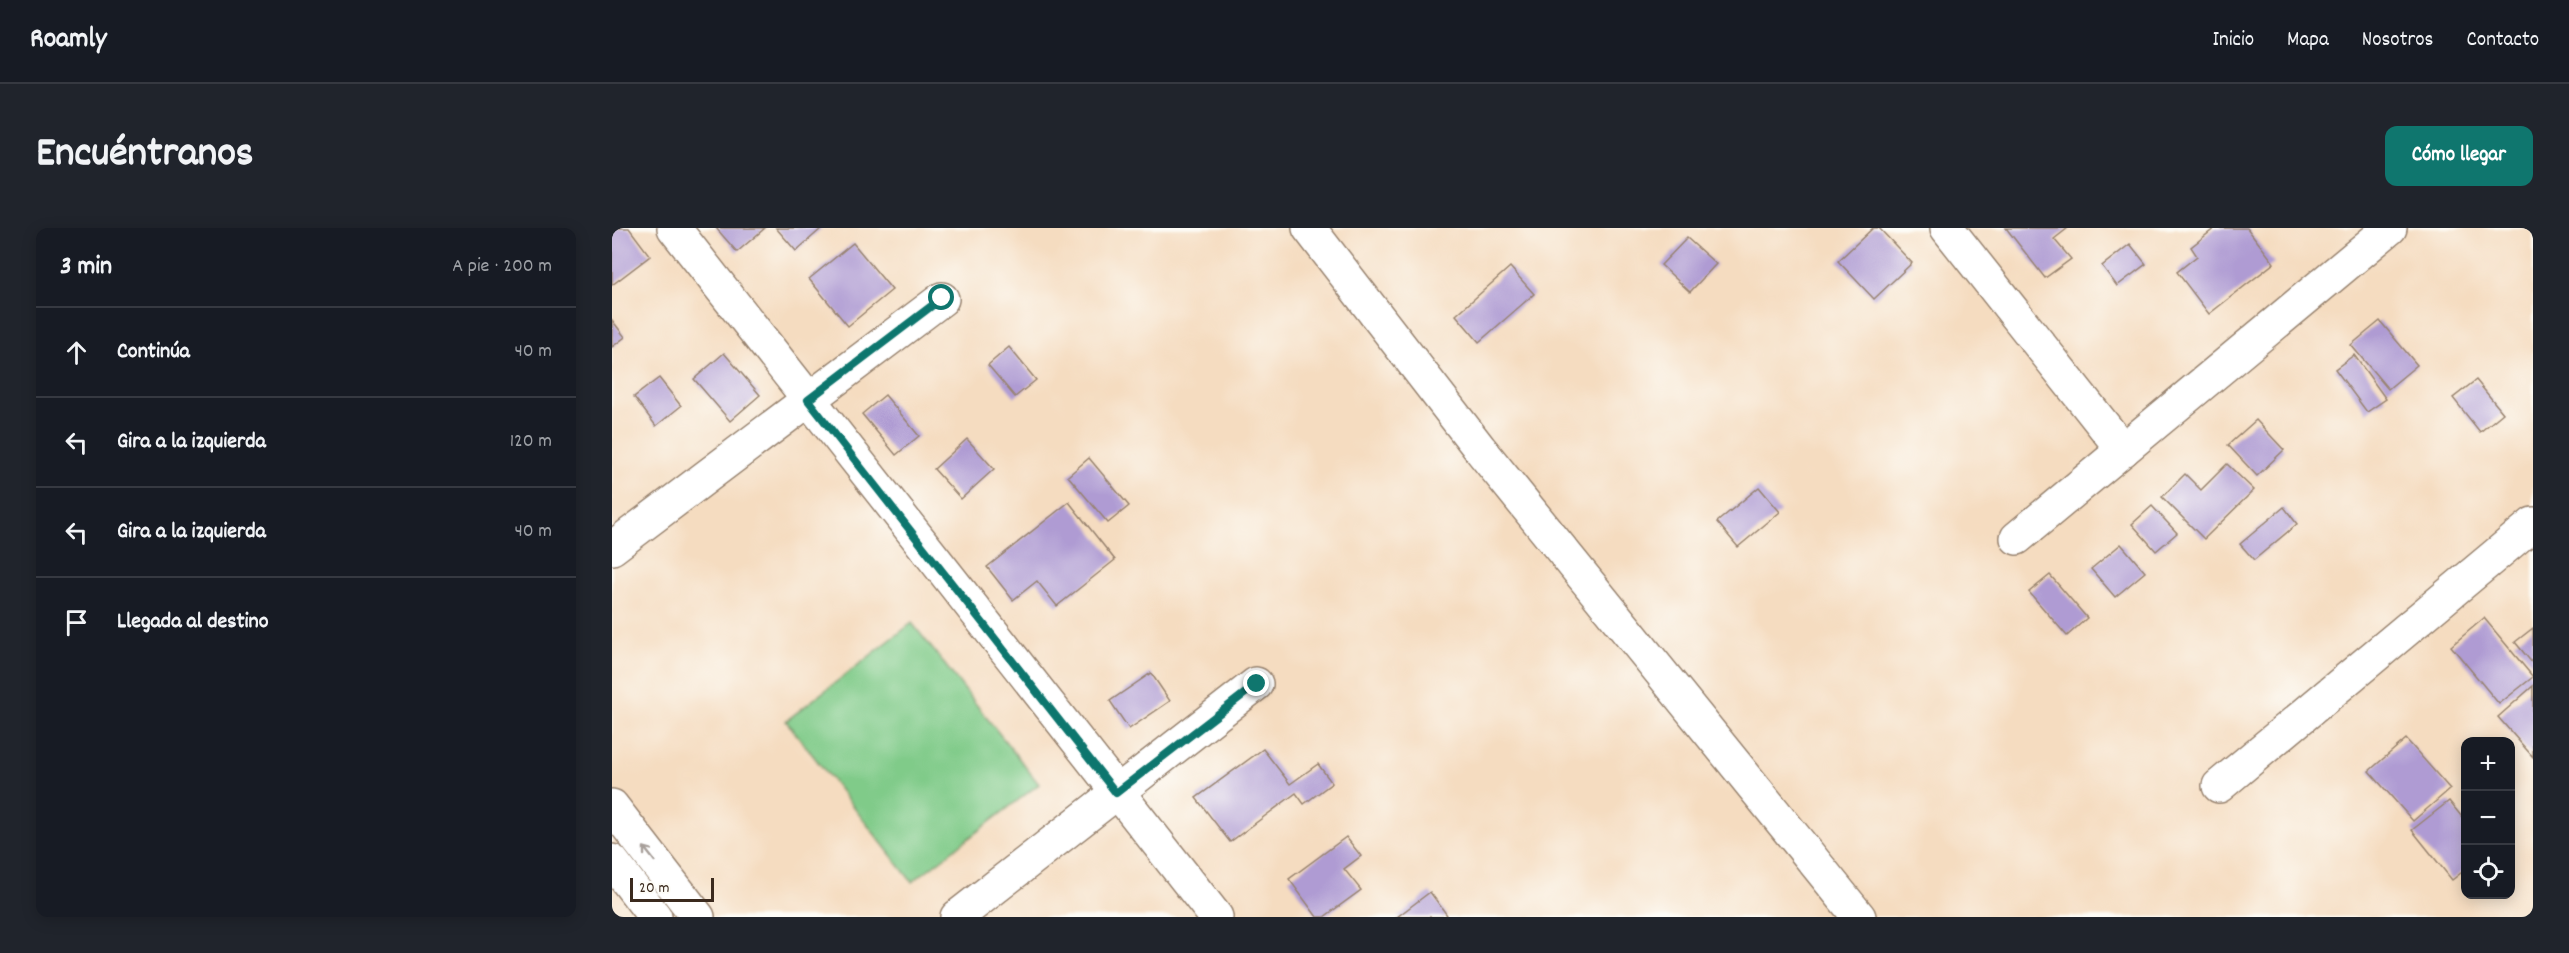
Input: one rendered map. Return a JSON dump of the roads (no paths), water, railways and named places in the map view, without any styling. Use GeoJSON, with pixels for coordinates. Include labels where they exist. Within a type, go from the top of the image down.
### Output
{"type":"FeatureCollection","features":[{"type":"Feature","properties":{"kind":"street"},"geometry":{"type":"LineString","coordinates":[[674,228],[1116,793],[1216,917]]}},
{"type":"Feature","properties":{"kind":"street"},"geometry":{"type":"LineString","coordinates":[[1309,228],[1480,448],[1859,917]]}},
{"type":"Feature","properties":{"kind":"street"},"geometry":{"type":"LineString","coordinates":[[1947,228],[2123,450]]}},
{"type":"Feature","properties":{"kind":"street"},"geometry":{"type":"LineString","coordinates":[[2017,538],[2391,228]]}},
{"type":"Feature","properties":{"kind":"street"},"geometry":{"type":"LineString","coordinates":[[612,548],[942,298]]}},
{"type":"Feature","properties":{"kind":"street"},"geometry":{"type":"LineString","coordinates":[[2219,786],[2533,524]]}},
{"type":"Feature","properties":{"kind":"street"},"geometry":{"type":"LineString","coordinates":[[957,917],[1257,684]]}},
{"type":"Feature","properties":{"kind":"street"},"geometry":{"type":"LineString","coordinates":[[612,806],[698,917]]}},
{"type":"Feature","properties":{"kind":"street"},"geometry":{"type":"LineString","coordinates":[[612,861],[655,917]]}}]}
